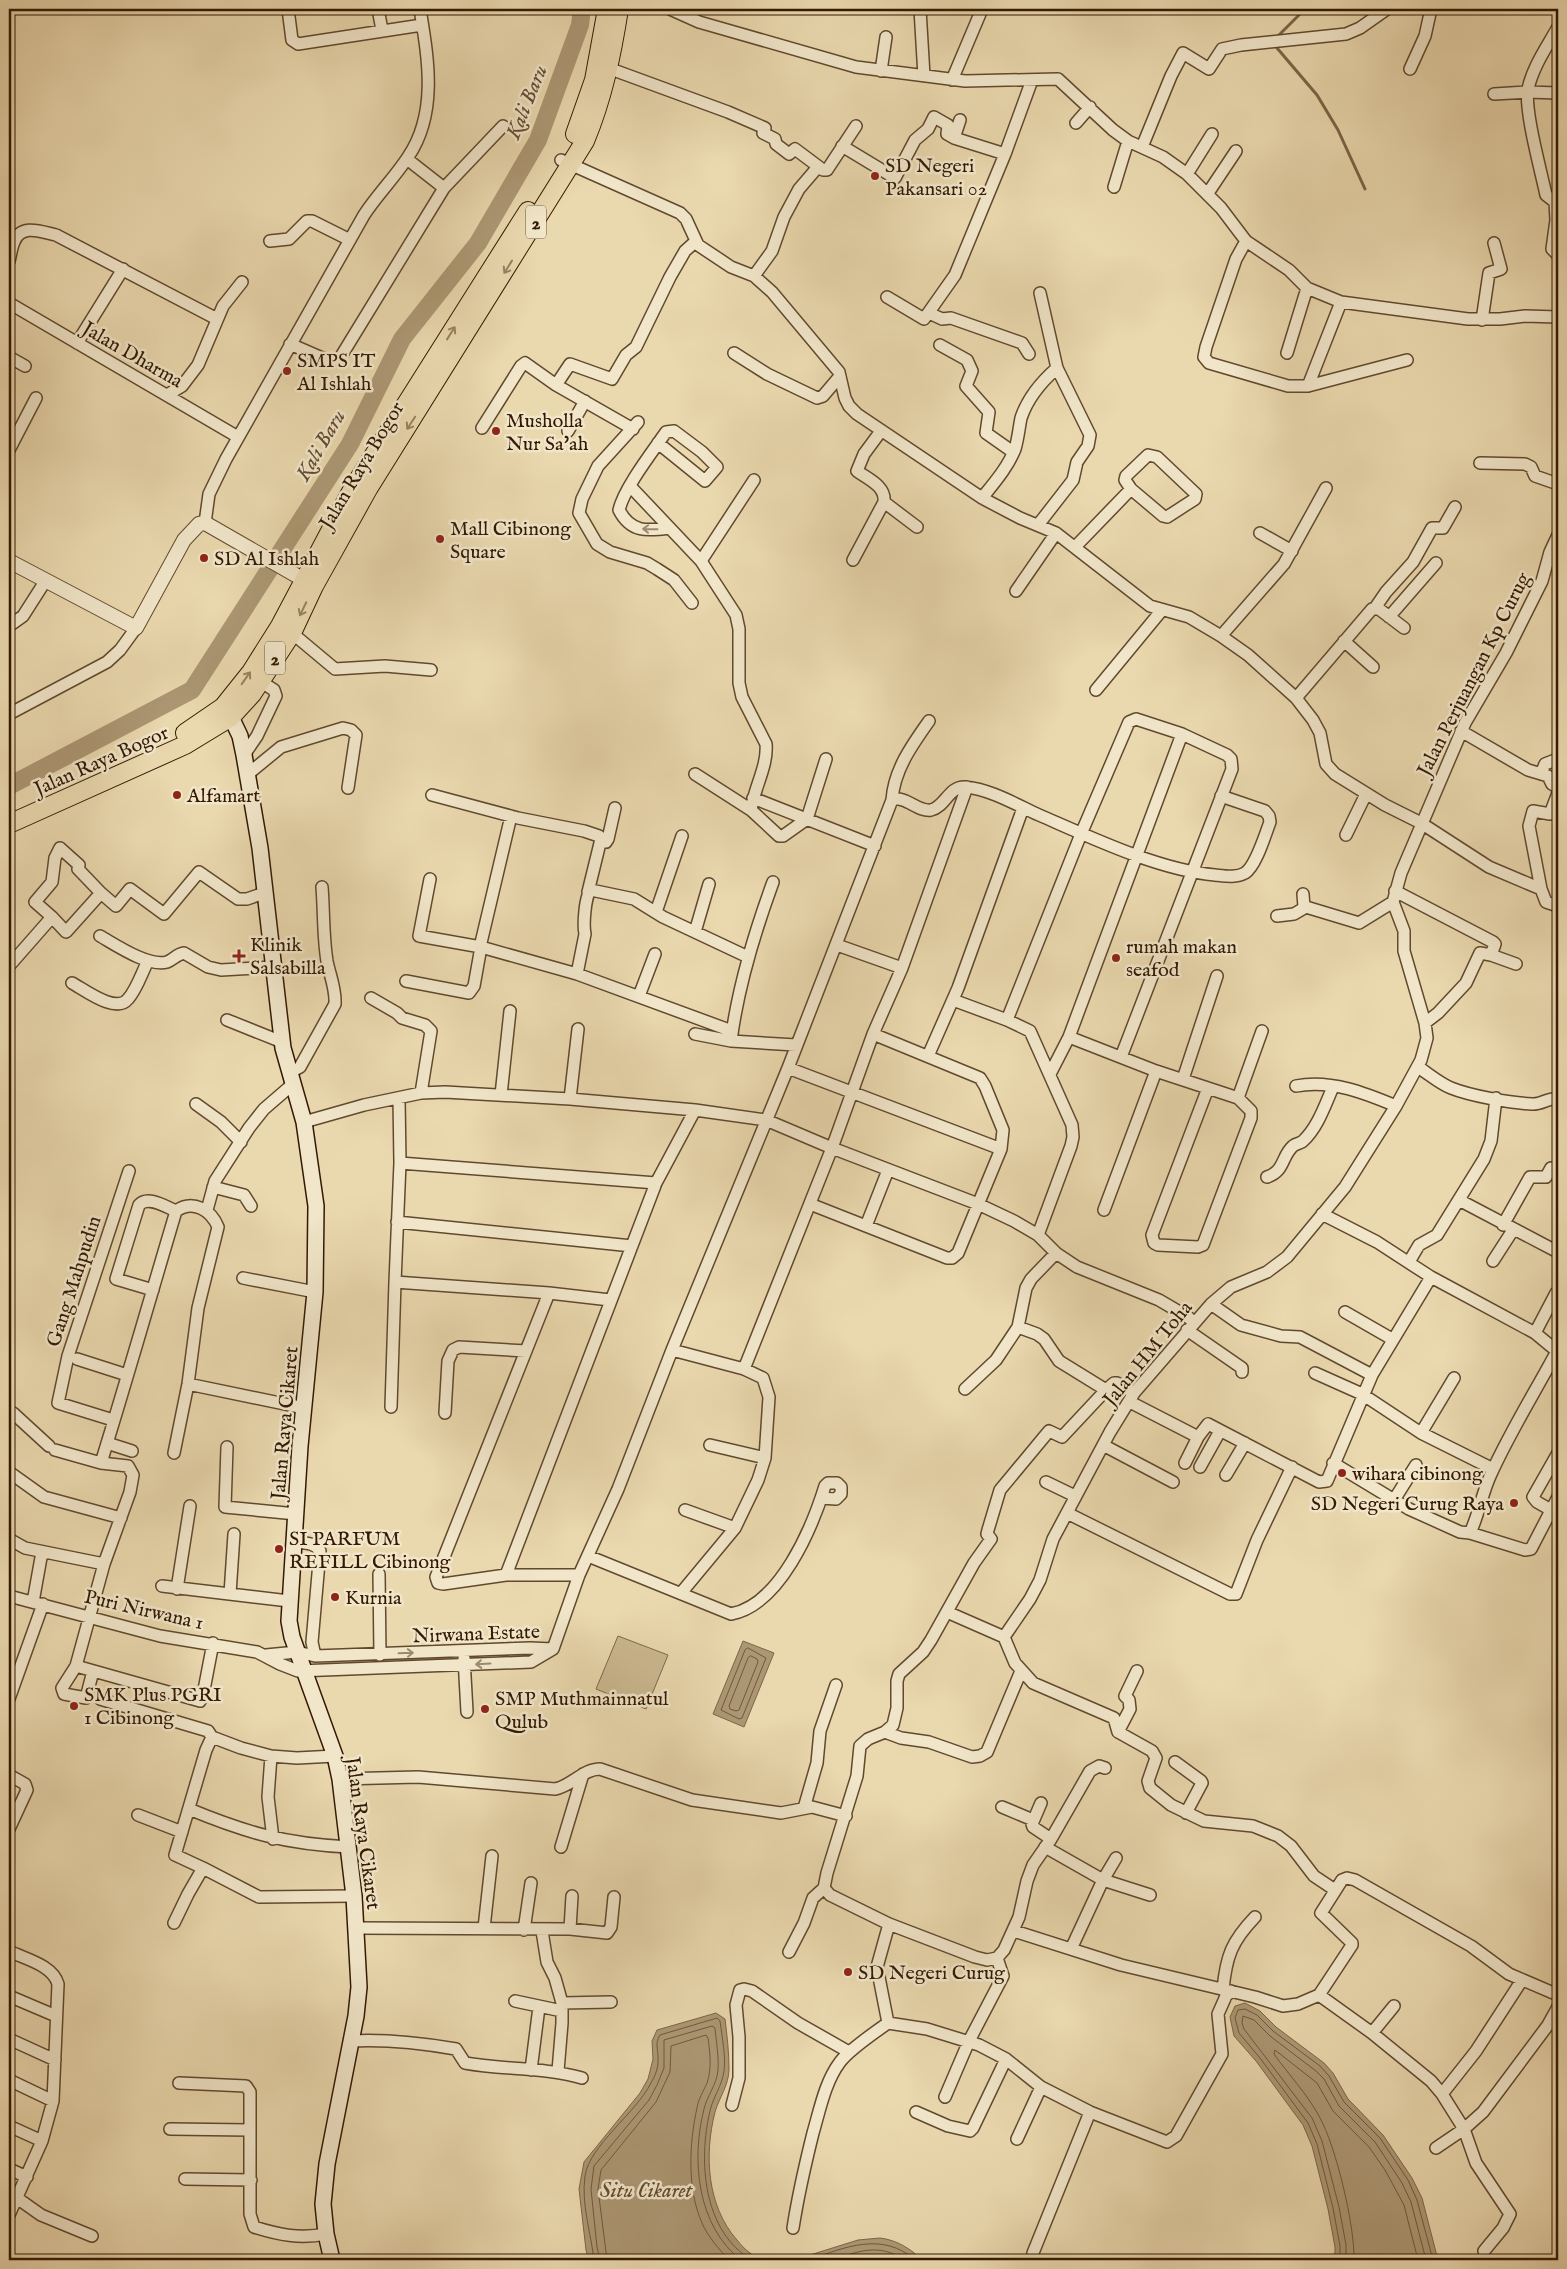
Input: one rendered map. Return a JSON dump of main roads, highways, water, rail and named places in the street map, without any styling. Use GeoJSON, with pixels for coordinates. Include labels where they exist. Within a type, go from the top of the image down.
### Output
{"type":"FeatureCollection","features":[{"type":"Feature","properties":{"kind":"highway","name":"Jalan Raya Bogor"},"geometry":{"type":"LineString","coordinates":[[566,162],[584,111],[601,50],[607,9]]}},
{"type":"Feature","properties":{"kind":"highway","name":"Jalan Raya Bogor"},"geometry":{"type":"LineString","coordinates":[[9,812],[179,736],[227,712],[260,681],[292,632],[309,583],[353,488],[431,378],[596,114],[608,68],[619,9]]}},
{"type":"Feature","properties":{"kind":"highway","name":"Jalan Raya Bogor"},"geometry":{"type":"LineString","coordinates":[[9,824],[186,745],[214,729],[227,712],[309,583]]}},
{"type":"Feature","properties":{"kind":"main road","name":"Jalan Raya Cikaret"},"geometry":{"type":"LineString","coordinates":[[227,712],[240,736],[248,774],[260,848],[282,1042],[304,1122],[316,1206],[315,1292],[304,1408],[289,1621],[297,1652],[335,1756],[349,1847],[357,1928],[359,1987],[351,2041],[326,2164],[323,2204],[326,2234],[332,2260]]}},
{"type":"Feature","properties":{"kind":"water"},"geometry":{"type":"Polygon","coordinates":[[[743,1641],[774,1653],[744,1727],[713,1714],[743,1641]]]}},
{"type":"Feature","properties":{"kind":"water"},"geometry":{"type":"Polygon","coordinates":[[[1245,2003],[1260,2011],[1276,2027],[1324,2063],[1333,2073],[1348,2099],[1383,2135],[1412,2178],[1422,2198],[1438,2260],[1335,2260],[1335,2247],[1328,2209],[1312,2146],[1303,2125],[1256,2061],[1234,2036],[1230,2017],[1235,2006],[1245,2003]]]}},
{"type":"Feature","properties":{"kind":"water","name":"Situ Cikaret"},"geometry":{"type":"Polygon","coordinates":[[[716,2013],[725,2019],[729,2075],[715,2112],[712,2128],[709,2162],[714,2196],[719,2212],[737,2240],[756,2257],[764,2260],[589,2260],[586,2250],[579,2189],[584,2162],[640,2093],[648,2079],[653,2059],[652,2041],[657,2030],[716,2013]]]}},
{"type":"Feature","properties":{"kind":"water"},"geometry":{"type":"Polygon","coordinates":[[[880,2238],[903,2246],[922,2260],[794,2260],[858,2240],[880,2238]]]}},
{"type":"Feature","properties":{"kind":"waterway","name":"Kali Baru"},"geometry":{"type":"LineString","coordinates":[[9,786],[192,690],[350,444],[402,339],[478,243],[538,140],[580,25],[582,9]]}},
{"type":"Feature","properties":{"kind":"waterway"},"geometry":{"type":"LineString","coordinates":[[1305,9],[1278,36],[1277,48],[1317,95],[1338,130],[1365,189]]}},
{"type":"Feature","properties":{"kind":"place","name":"SD Negeri Pakansari 02"},"geometry":{"type":"Point","coordinates":[875,176]}},
{"type":"Feature","properties":{"kind":"place","name":"SMPS IT Al Ishlah"},"geometry":{"type":"Point","coordinates":[287,371]}},
{"type":"Feature","properties":{"kind":"place","name":"Musholla Nur Sa'ah"},"geometry":{"type":"Point","coordinates":[496,431]}},
{"type":"Feature","properties":{"kind":"place","name":"Mall Cibinong Square"},"geometry":{"type":"Point","coordinates":[440,539]}},
{"type":"Feature","properties":{"kind":"place","name":"SD Al Ishlah"},"geometry":{"type":"Point","coordinates":[204,558]}},
{"type":"Feature","properties":{"kind":"place","name":"Alfamart"},"geometry":{"type":"Point","coordinates":[177,795]}},
{"type":"Feature","properties":{"kind":"place","name":"Klinik Salsabilla"},"geometry":{"type":"Point","coordinates":[239,956]}},
{"type":"Feature","properties":{"kind":"place","name":"rumah makan seafod"},"geometry":{"type":"Point","coordinates":[1116,958]}},
{"type":"Feature","properties":{"kind":"place","name":"wihara cibinong"},"geometry":{"type":"Point","coordinates":[1342,1473]}},
{"type":"Feature","properties":{"kind":"place","name":"SD Negeri Curug Raya"},"geometry":{"type":"Point","coordinates":[1514,1503]}},
{"type":"Feature","properties":{"kind":"place","name":"SI PARFUM REFILL Cibinong"},"geometry":{"type":"Point","coordinates":[279,1549]}},
{"type":"Feature","properties":{"kind":"place","name":"Kurnia"},"geometry":{"type":"Point","coordinates":[335,1597]}},
{"type":"Feature","properties":{"kind":"place","name":"SMK Plus PGRI 1 Cibinong"},"geometry":{"type":"Point","coordinates":[74,1706]}},
{"type":"Feature","properties":{"kind":"place","name":"SMP Muthmainnatul Qulub"},"geometry":{"type":"Point","coordinates":[485,1709]}},
{"type":"Feature","properties":{"kind":"place","name":"SD Negeri Curug"},"geometry":{"type":"Point","coordinates":[848,1972]}}]}
